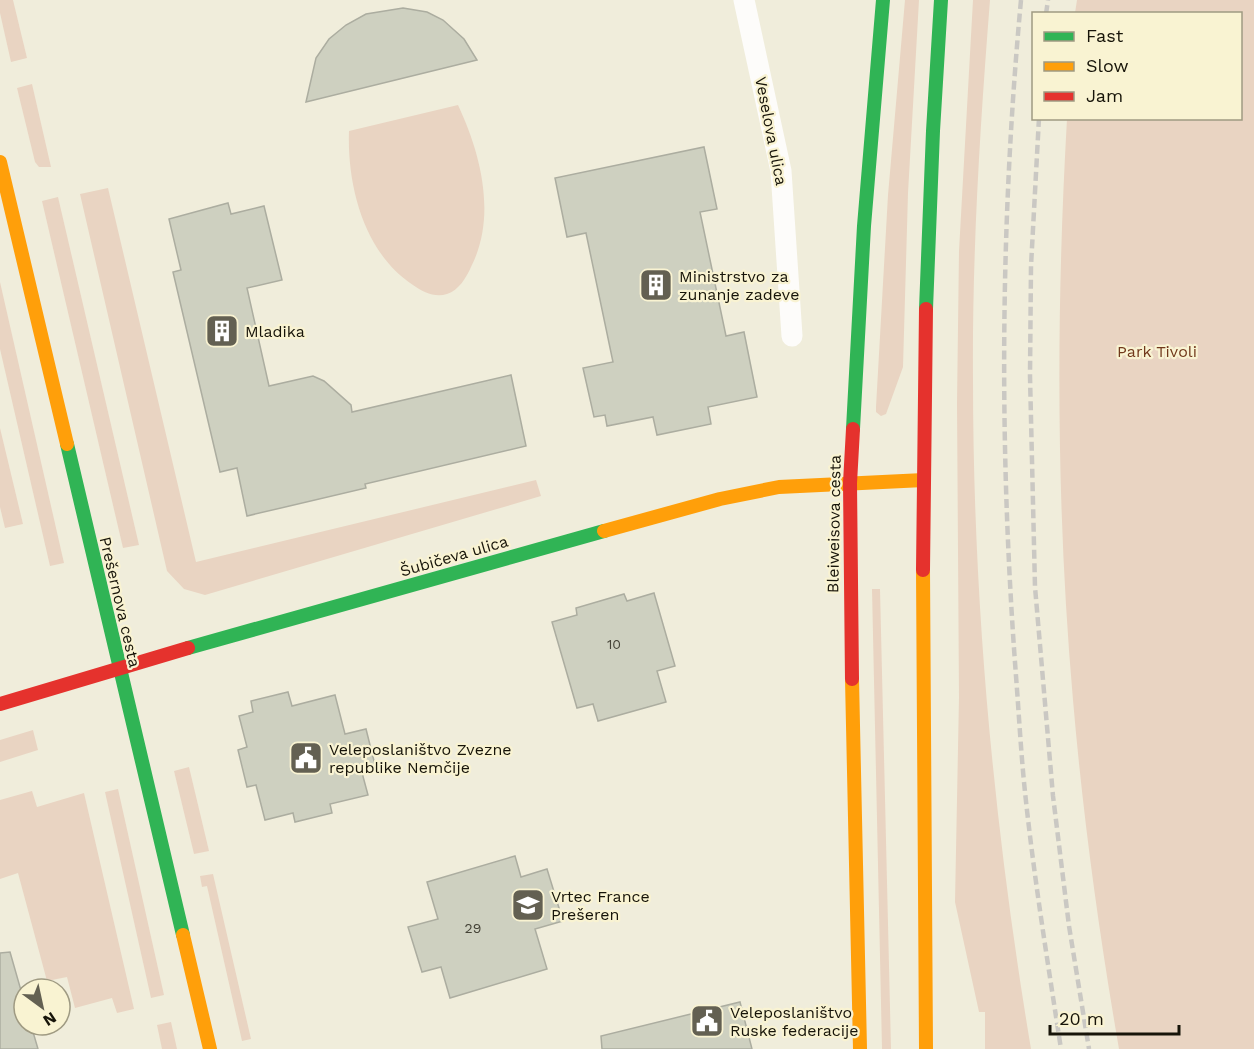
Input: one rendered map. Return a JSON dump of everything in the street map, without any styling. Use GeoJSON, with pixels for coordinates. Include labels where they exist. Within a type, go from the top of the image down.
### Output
{"type":"FeatureCollection","features":[{"type":"Feature","properties":{"kind":"main road","name":"Bleiweisova cesta"},"geometry":{"type":"LineString","coordinates":[[860,1049],[850,613],[850,483],[864,226],[883,0]]}},
{"type":"Feature","properties":{"kind":"main road"},"geometry":{"type":"LineString","coordinates":[[926,1049],[924,480],[928,243],[941,0]]}},
{"type":"Feature","properties":{"kind":"main road","name":"Prešernova cesta"},"geometry":{"type":"LineString","coordinates":[[0,162],[210,1049]]}},
{"type":"Feature","properties":{"kind":"main road","name":"Šubičeva ulica"},"geometry":{"type":"LineString","coordinates":[[0,704],[119,667],[720,499],[779,487],[924,480]]}},
{"type":"Feature","properties":{"kind":"lane","name":"Veselova ulica"},"geometry":{"type":"LineString","coordinates":[[744,0],[781,171],[792,336]]}},
{"type":"Feature","properties":{"kind":"green space"},"geometry":{"type":"Polygon","coordinates":[[[0,0],[13,0],[27,58],[11,62],[0,13],[0,0]]]}},
{"type":"Feature","properties":{"kind":"green space"},"geometry":{"type":"Polygon","coordinates":[[[905,0],[919,0],[908,193],[903,367],[886,414],[881,416],[876,412],[876,407],[888,195],[905,0]]]}},
{"type":"Feature","properties":{"kind":"green space"},"geometry":{"type":"Polygon","coordinates":[[[973,0],[990,0],[975,237],[973,380],[977,548],[996,799],[1031,1049],[985,1049],[985,1012],[979,1012],[955,902],[959,697],[957,404],[959,251],[973,0]]]}},
{"type":"Feature","properties":{"kind":"green space","name":"Park Tivoli"},"geometry":{"type":"Polygon","coordinates":[[[1077,0],[1254,0],[1254,1049],[1119,1049],[1092,875],[1077,744],[1063,555],[1060,409],[1061,264],[1067,120],[1242,120],[1242,12],[1075,12],[1077,0]]]}},
{"type":"Feature","properties":{"kind":"green space"},"geometry":{"type":"Polygon","coordinates":[[[32,84],[51,167],[39,167],[35,162],[17,88],[32,84]]]}},
{"type":"Feature","properties":{"kind":"green space"},"geometry":{"type":"Polygon","coordinates":[[[458,105],[479,164],[483,185],[483,227],[479,247],[462,283],[447,294],[434,295],[417,288],[396,271],[382,255],[371,237],[355,195],[351,174],[349,131],[458,105]]]}},
{"type":"Feature","properties":{"kind":"green space"},"geometry":{"type":"Polygon","coordinates":[[[108,188],[196,562],[536,480],[541,496],[205,595],[184,589],[167,571],[80,194],[108,188]]]}},
{"type":"Feature","properties":{"kind":"green space"},"geometry":{"type":"Polygon","coordinates":[[[58,197],[139,545],[123,548],[42,201],[58,197]]]}},
{"type":"Feature","properties":{"kind":"green space"},"geometry":{"type":"Polygon","coordinates":[[[0,282],[64,563],[50,566],[0,349],[0,282]]]}},
{"type":"Feature","properties":{"kind":"green space"},"geometry":{"type":"Polygon","coordinates":[[[0,428],[23,524],[5,528],[0,507],[0,428]]]}},
{"type":"Feature","properties":{"kind":"green space"},"geometry":{"type":"Polygon","coordinates":[[[872,589],[880,589],[891,1049],[882,1049],[872,589]]]}},
{"type":"Feature","properties":{"kind":"green space"},"geometry":{"type":"Polygon","coordinates":[[[33,730],[38,750],[0,762],[0,740],[33,730]]]}},
{"type":"Feature","properties":{"kind":"green space"},"geometry":{"type":"Polygon","coordinates":[[[189,767],[209,851],[194,854],[174,771],[189,767]]]}},
{"type":"Feature","properties":{"kind":"green space"},"geometry":{"type":"Polygon","coordinates":[[[118,789],[164,995],[151,998],[105,792],[118,789]]]}},
{"type":"Feature","properties":{"kind":"green space"},"geometry":{"type":"Polygon","coordinates":[[[32,791],[37,807],[84,793],[134,1009],[117,1013],[112,998],[75,1008],[72,996],[72,977],[46,977],[18,873],[0,879],[0,800],[32,791]]]}},
{"type":"Feature","properties":{"kind":"green space"},"geometry":{"type":"Polygon","coordinates":[[[213,874],[251,1039],[242,1041],[207,886],[202,887],[200,876],[213,874]]]}},
{"type":"Feature","properties":{"kind":"green space"},"geometry":{"type":"Polygon","coordinates":[[[171,1022],[177,1049],[162,1049],[157,1025],[171,1022]]]}},
{"type":"Feature","properties":{"kind":"building"},"geometry":{"type":"Polygon","coordinates":[[[403,8],[427,12],[443,20],[464,39],[477,60],[306,102],[316,58],[329,39],[346,25],[366,14],[403,8]]]}},
{"type":"Feature","properties":{"kind":"building","name":"Ministrstvo za zunanje zadeve"},"geometry":{"type":"Polygon","coordinates":[[[704,147],[717,209],[700,212],[726,336],[744,332],[757,397],[708,407],[711,424],[657,435],[653,417],[607,426],[605,415],[594,417],[583,368],[613,362],[586,233],[567,237],[555,178],[704,147]]]}},
{"type":"Feature","properties":{"kind":"building","name":"Mladika"},"geometry":{"type":"Polygon","coordinates":[[[228,203],[231,214],[264,206],[282,280],[247,288],[269,386],[313,376],[324,381],[351,405],[352,412],[511,375],[526,446],[365,484],[366,488],[247,516],[237,468],[220,472],[173,272],[181,270],[169,219],[228,203]]]}},
{"type":"Feature","properties":{"kind":"building"},"geometry":{"type":"Polygon","coordinates":[[[654,593],[675,666],[657,671],[666,702],[598,721],[593,704],[577,708],[552,622],[577,615],[576,608],[624,594],[627,601],[654,593]]]}},
{"type":"Feature","properties":{"kind":"building","name":"Veleposlaništvo Zvezne republike Nemčije"},"geometry":{"type":"Polygon","coordinates":[[[288,692],[292,706],[335,695],[345,734],[366,729],[375,765],[361,769],[368,795],[330,804],[332,813],[295,822],[293,813],[265,820],[256,785],[247,787],[238,750],[247,747],[239,716],[253,712],[251,701],[288,692]]]}},
{"type":"Feature","properties":{"kind":"building","name":"Vrtec France Prešeren"},"geometry":{"type":"Polygon","coordinates":[[[515,856],[521,877],[547,869],[563,921],[535,929],[547,969],[450,998],[441,967],[422,972],[408,927],[438,919],[427,882],[515,856]]]}},
{"type":"Feature","properties":{"kind":"building"},"geometry":{"type":"Polygon","coordinates":[[[10,952],[17,977],[12,977],[12,1037],[34,1037],[38,1049],[0,1049],[0,953],[10,952]]]}},
{"type":"Feature","properties":{"kind":"building","name":"Veleposlaništvo Ruske federacije"},"geometry":{"type":"Polygon","coordinates":[[[740,1002],[752,1049],[602,1049],[601,1036],[740,1002]]]}},
{"type":"Feature","properties":{"kind":"railway"},"geometry":{"type":"LineString","coordinates":[[1021,0],[1009,169],[1004,338],[1010,592],[1025,792],[1061,1049]]}},
{"type":"Feature","properties":{"kind":"railway"},"geometry":{"type":"LineString","coordinates":[[1046,12],[1048,0]]}},
{"type":"Feature","properties":{"kind":"railway"},"geometry":{"type":"LineString","coordinates":[[1039,120],[1031,266],[1030,376],[1035,587],[1053,796],[1069,926],[1089,1049]]}},
{"type":"Feature","properties":{"kind":"traffic: fast"},"geometry":{"type":"LineString","coordinates":[[853,429],[864,226],[883,0]]}},
{"type":"Feature","properties":{"kind":"traffic: fast"},"geometry":{"type":"LineString","coordinates":[[926,309],[941,0]]}},
{"type":"Feature","properties":{"kind":"traffic: fast"},"geometry":{"type":"LineString","coordinates":[[67,444],[183,935]]}},
{"type":"Feature","properties":{"kind":"traffic: fast"},"geometry":{"type":"LineString","coordinates":[[188,648],[604,531]]}},
{"type":"Feature","properties":{"kind":"traffic: slow"},"geometry":{"type":"LineString","coordinates":[[0,162],[67,444]]}},
{"type":"Feature","properties":{"kind":"traffic: slow"},"geometry":{"type":"LineString","coordinates":[[604,531],[720,499],[779,487],[924,480]]}},
{"type":"Feature","properties":{"kind":"traffic: slow"},"geometry":{"type":"LineString","coordinates":[[923,570],[926,1049]]}},
{"type":"Feature","properties":{"kind":"traffic: slow"},"geometry":{"type":"LineString","coordinates":[[852,679],[860,1049]]}},
{"type":"Feature","properties":{"kind":"traffic: slow"},"geometry":{"type":"LineString","coordinates":[[183,935],[210,1049]]}},
{"type":"Feature","properties":{"kind":"traffic: jam"},"geometry":{"type":"LineString","coordinates":[[923,570],[926,309]]}},
{"type":"Feature","properties":{"kind":"traffic: jam"},"geometry":{"type":"LineString","coordinates":[[852,679],[850,483],[853,429]]}},
{"type":"Feature","properties":{"kind":"traffic: jam"},"geometry":{"type":"LineString","coordinates":[[0,704],[188,648]]}},
{"type":"Feature","properties":{"kind":"place","name":"Ministrstvo za zunanje zadeve"},"geometry":{"type":"Point","coordinates":[656,285]}},
{"type":"Feature","properties":{"kind":"place","name":"Mladika"},"geometry":{"type":"Point","coordinates":[222,331]}},
{"type":"Feature","properties":{"kind":"place","name":"Veleposlaništvo Zvezne republike Nemčije"},"geometry":{"type":"Point","coordinates":[306,758]}},
{"type":"Feature","properties":{"kind":"place","name":"Vrtec France Prešeren"},"geometry":{"type":"Point","coordinates":[528,905]}},
{"type":"Feature","properties":{"kind":"place","name":"Veleposlaništvo Ruske federacije"},"geometry":{"type":"Point","coordinates":[707,1021]}}]}
